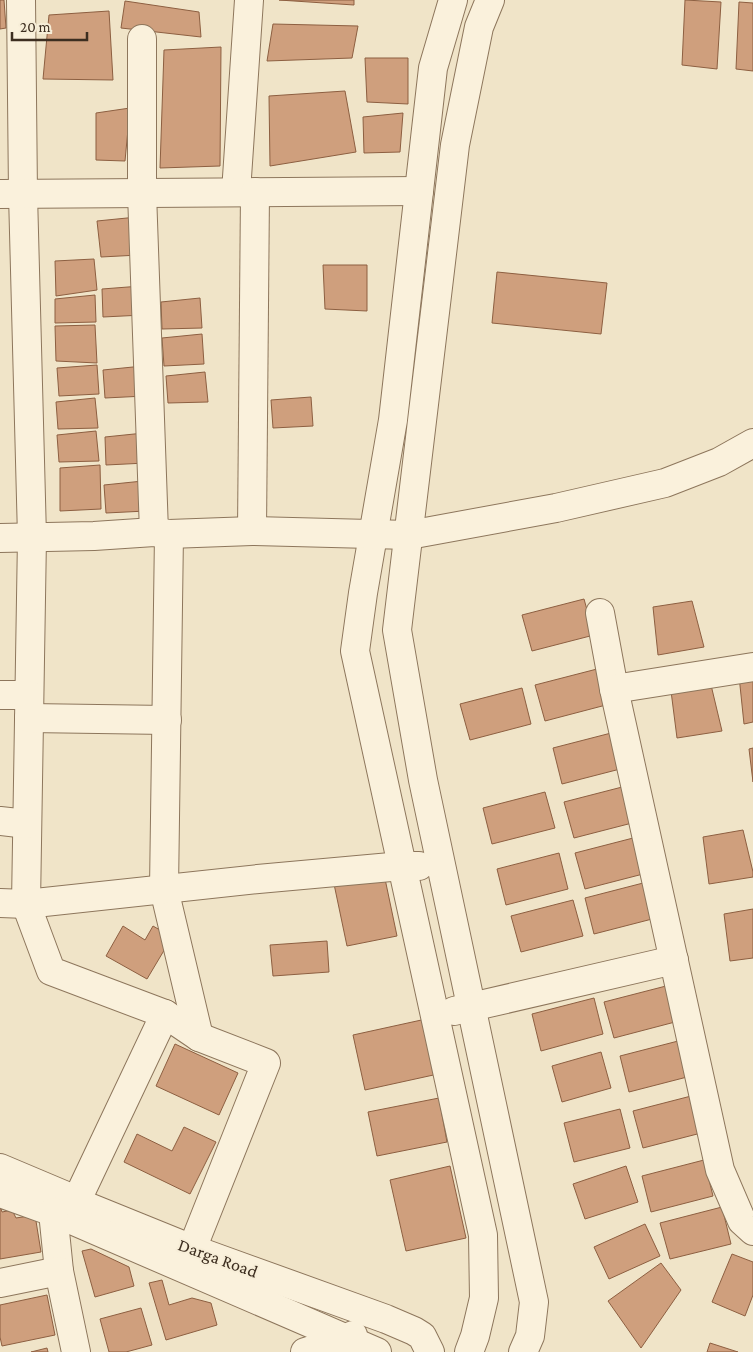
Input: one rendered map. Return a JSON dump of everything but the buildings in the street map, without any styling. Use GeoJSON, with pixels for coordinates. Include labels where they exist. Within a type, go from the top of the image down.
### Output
{"type":"FeatureCollection","features":[{"type":"Feature","properties":{"kind":"street"},"geometry":{"type":"LineString","coordinates":[[21,0],[11,43],[12,194],[32,538],[27,824],[13,904],[51,971],[165,1014],[199,1037],[266,1063],[192,1249]]}},
{"type":"Feature","properties":{"kind":"street"},"geometry":{"type":"LineString","coordinates":[[249,0],[245,192],[252,531]]}},
{"type":"Feature","properties":{"kind":"street"},"geometry":{"type":"LineString","coordinates":[[453,0],[433,68],[393,420],[363,593],[355,651],[483,1235],[484,1298],[469,1352]]}},
{"type":"Feature","properties":{"kind":"street"},"geometry":{"type":"LineString","coordinates":[[490,0],[479,27],[455,145],[397,630],[423,780],[534,1302],[530,1336],[523,1352]]}},
{"type":"Feature","properties":{"kind":"street"},"geometry":{"type":"LineString","coordinates":[[142,39],[142,193],[162,533],[166,720],[164,889],[199,1037]]}},
{"type":"Feature","properties":{"kind":"street"},"geometry":{"type":"LineString","coordinates":[[12,194],[419,190]]}},
{"type":"Feature","properties":{"kind":"street"},"geometry":{"type":"LineString","coordinates":[[0,538],[252,531],[409,535],[556,508],[666,484],[719,462],[753,443]]}},
{"type":"Feature","properties":{"kind":"street"},"geometry":{"type":"LineString","coordinates":[[600,613],[614,689],[720,1170],[742,1221],[753,1231]]}},
{"type":"Feature","properties":{"kind":"street"},"geometry":{"type":"LineString","coordinates":[[614,689],[753,667]]}},
{"type":"Feature","properties":{"kind":"street"},"geometry":{"type":"LineString","coordinates":[[0,696],[29,706],[166,720]]}},
{"type":"Feature","properties":{"kind":"street"},"geometry":{"type":"LineString","coordinates":[[0,821],[27,824]]}},
{"type":"Feature","properties":{"kind":"street"},"geometry":{"type":"LineString","coordinates":[[13,904],[402,866],[442,866]]}},
{"type":"Feature","properties":{"kind":"street"},"geometry":{"type":"LineString","coordinates":[[435,1016],[674,960]]}},
{"type":"Feature","properties":{"kind":"street"},"geometry":{"type":"LineString","coordinates":[[76,1352],[59,1271],[65,1207],[165,1014]]}},
{"type":"Feature","properties":{"kind":"street","name":"Darga Road"},"geometry":{"type":"LineString","coordinates":[[0,1168],[64,1195],[65,1207]]}},
{"type":"Feature","properties":{"kind":"street","name":"Darga Road"},"geometry":{"type":"LineString","coordinates":[[0,1193],[65,1207],[192,1249],[386,1319],[422,1336],[430,1352]]}},
{"type":"Feature","properties":{"kind":"street","name":"Darga Road"},"geometry":{"type":"LineString","coordinates":[[65,1207],[346,1339],[378,1352]]}},
{"type":"Feature","properties":{"kind":"street"},"geometry":{"type":"LineString","coordinates":[[0,1283],[59,1271]]}},
{"type":"Feature","properties":{"kind":"street"},"geometry":{"type":"LineString","coordinates":[[305,1352],[346,1339],[386,1319]]}},
{"type":"Feature","properties":{"kind":"street"},"geometry":{"type":"LineString","coordinates":[[378,1352],[414,1331]]}}]}
